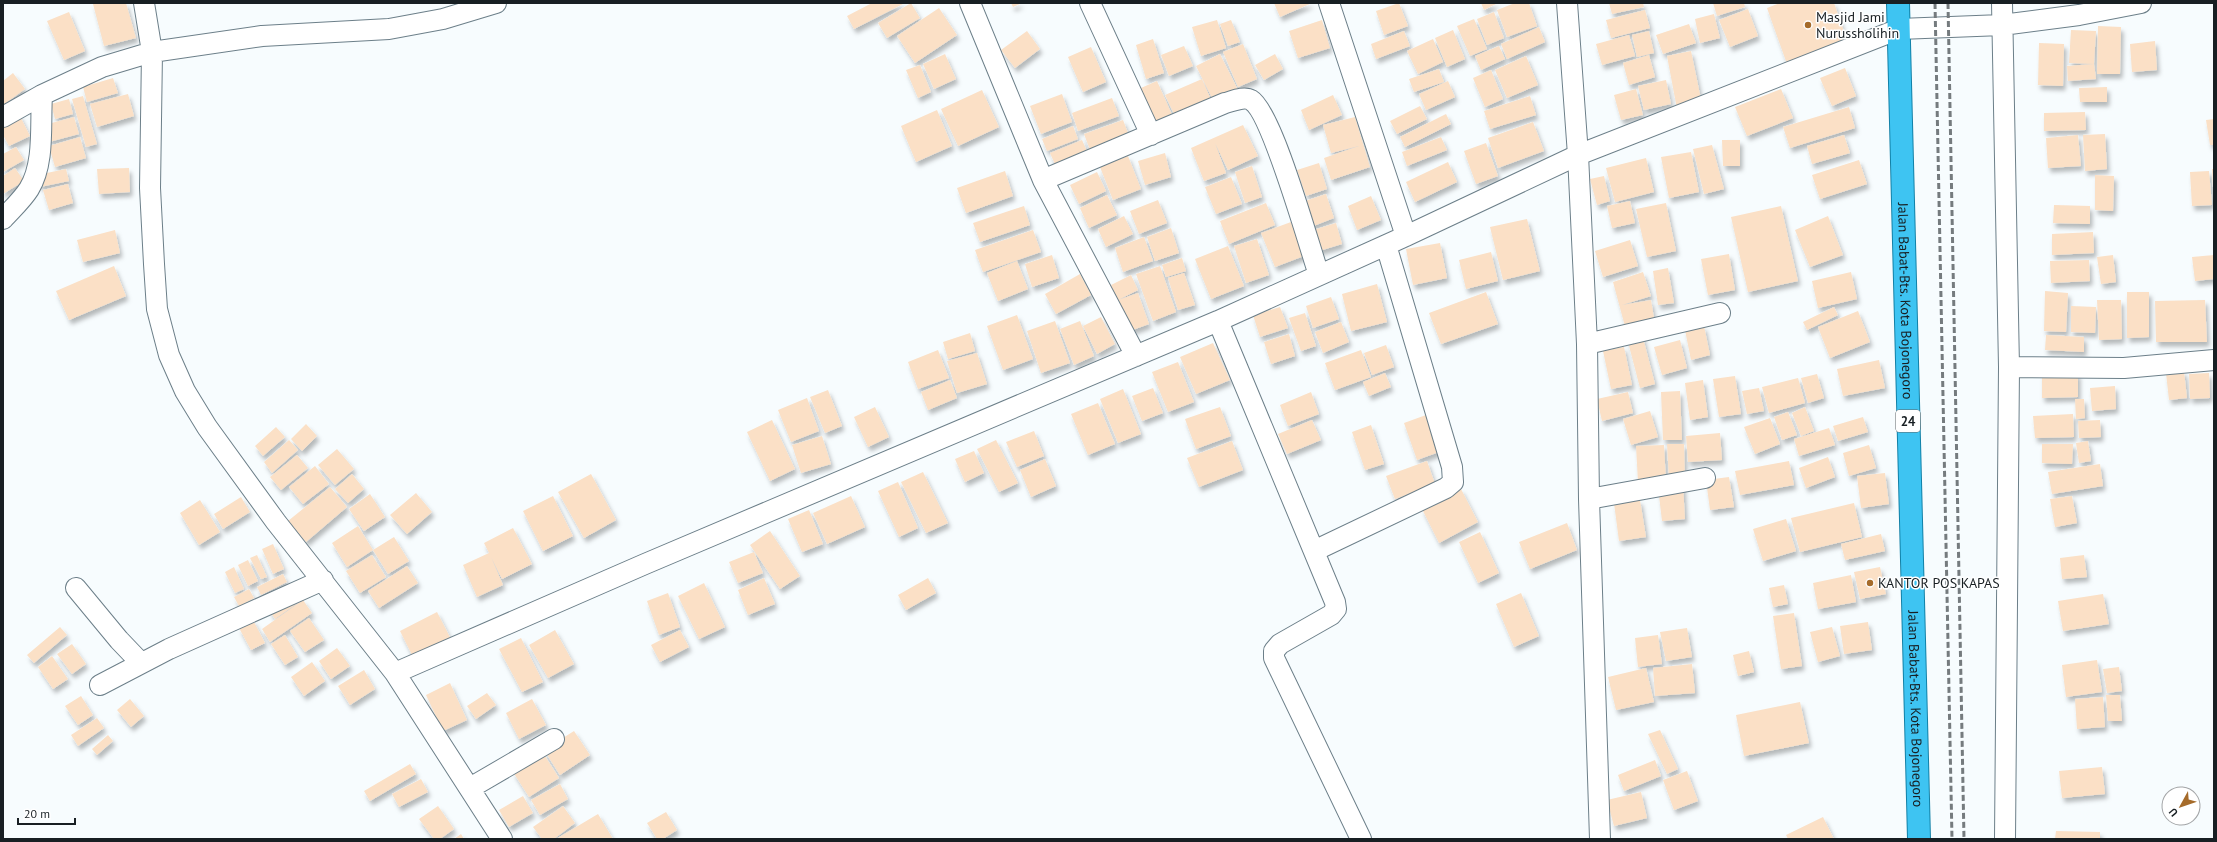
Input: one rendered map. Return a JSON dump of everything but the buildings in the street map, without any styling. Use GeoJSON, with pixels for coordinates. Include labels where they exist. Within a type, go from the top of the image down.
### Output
{"type":"FeatureCollection","features":[{"type":"Feature","properties":{"kind":"highway","name":"Jalan Babat-Bts. Kota Bojonegoro"},"geometry":{"type":"LineString","coordinates":[[1898,3],[1919,839]]}},
{"type":"Feature","properties":{"kind":"street"},"geometry":{"type":"LineString","coordinates":[[144,3],[152,52],[150,188],[157,309],[169,355],[185,391],[207,427],[276,522],[395,673],[502,839]]}},
{"type":"Feature","properties":{"kind":"street"},"geometry":{"type":"LineString","coordinates":[[3,117],[42,95],[102,67],[152,52],[262,36],[389,29],[443,19],[496,3]]}},
{"type":"Feature","properties":{"kind":"street"},"geometry":{"type":"LineString","coordinates":[[970,3],[1043,180],[1136,356]]}},
{"type":"Feature","properties":{"kind":"street"},"geometry":{"type":"LineString","coordinates":[[1090,3],[1151,135]]}},
{"type":"Feature","properties":{"kind":"street"},"geometry":{"type":"LineString","coordinates":[[1329,3],[1406,236]]}},
{"type":"Feature","properties":{"kind":"street"},"geometry":{"type":"LineString","coordinates":[[1567,3],[1578,155],[1587,344],[1589,499],[1600,839]]}},
{"type":"Feature","properties":{"kind":"street"},"geometry":{"type":"LineString","coordinates":[[2002,3],[2009,367],[2005,839]]}},
{"type":"Feature","properties":{"kind":"street"},"geometry":{"type":"LineString","coordinates":[[395,673],[645,564],[1218,321],[1406,236],[1578,155],[1899,29],[2002,25],[2079,15],[2141,3]]}},
{"type":"Feature","properties":{"kind":"street"},"geometry":{"type":"LineString","coordinates":[[3,219],[25,195],[33,181],[39,151],[42,95]]}},
{"type":"Feature","properties":{"kind":"street"},"geometry":{"type":"LineString","coordinates":[[1043,180],[1238,99],[1253,101],[1261,112],[1271,131],[1319,275]]}},
{"type":"Feature","properties":{"kind":"street"},"geometry":{"type":"LineString","coordinates":[[1314,550],[1446,488],[1453,482],[1452,467],[1386,245]]}},
{"type":"Feature","properties":{"kind":"street"},"geometry":{"type":"LineString","coordinates":[[1587,344],[1720,313]]}},
{"type":"Feature","properties":{"kind":"street"},"geometry":{"type":"LineString","coordinates":[[1218,321],[1332,593],[1336,609],[1331,615],[1280,644],[1274,651],[1274,658],[1276,668],[1361,839]]}},
{"type":"Feature","properties":{"kind":"street"},"geometry":{"type":"LineString","coordinates":[[2009,367],[2124,368],[2214,360]]}},
{"type":"Feature","properties":{"kind":"street"},"geometry":{"type":"LineString","coordinates":[[1589,499],[1705,478]]}},
{"type":"Feature","properties":{"kind":"street"},"geometry":{"type":"LineString","coordinates":[[100,684],[141,663],[323,580]]}},
{"type":"Feature","properties":{"kind":"street"},"geometry":{"type":"LineString","coordinates":[[76,588],[119,640],[141,663]]}},
{"type":"Feature","properties":{"kind":"street"},"geometry":{"type":"LineString","coordinates":[[470,788],[554,739]]}},
{"type":"Feature","properties":{"kind":"railway"},"geometry":{"type":"LineString","coordinates":[[1935,3],[1952,839]]}},
{"type":"Feature","properties":{"kind":"railway"},"geometry":{"type":"LineString","coordinates":[[1948,3],[1964,839]]}},
{"type":"Feature","properties":{"kind":"place","name":"Masjid Jami Nurussholihin"},"geometry":{"type":"Point","coordinates":[1808,25]}},
{"type":"Feature","properties":{"kind":"place","name":"KANTOR POS KAPAS"},"geometry":{"type":"Point","coordinates":[1870,583]}}]}
